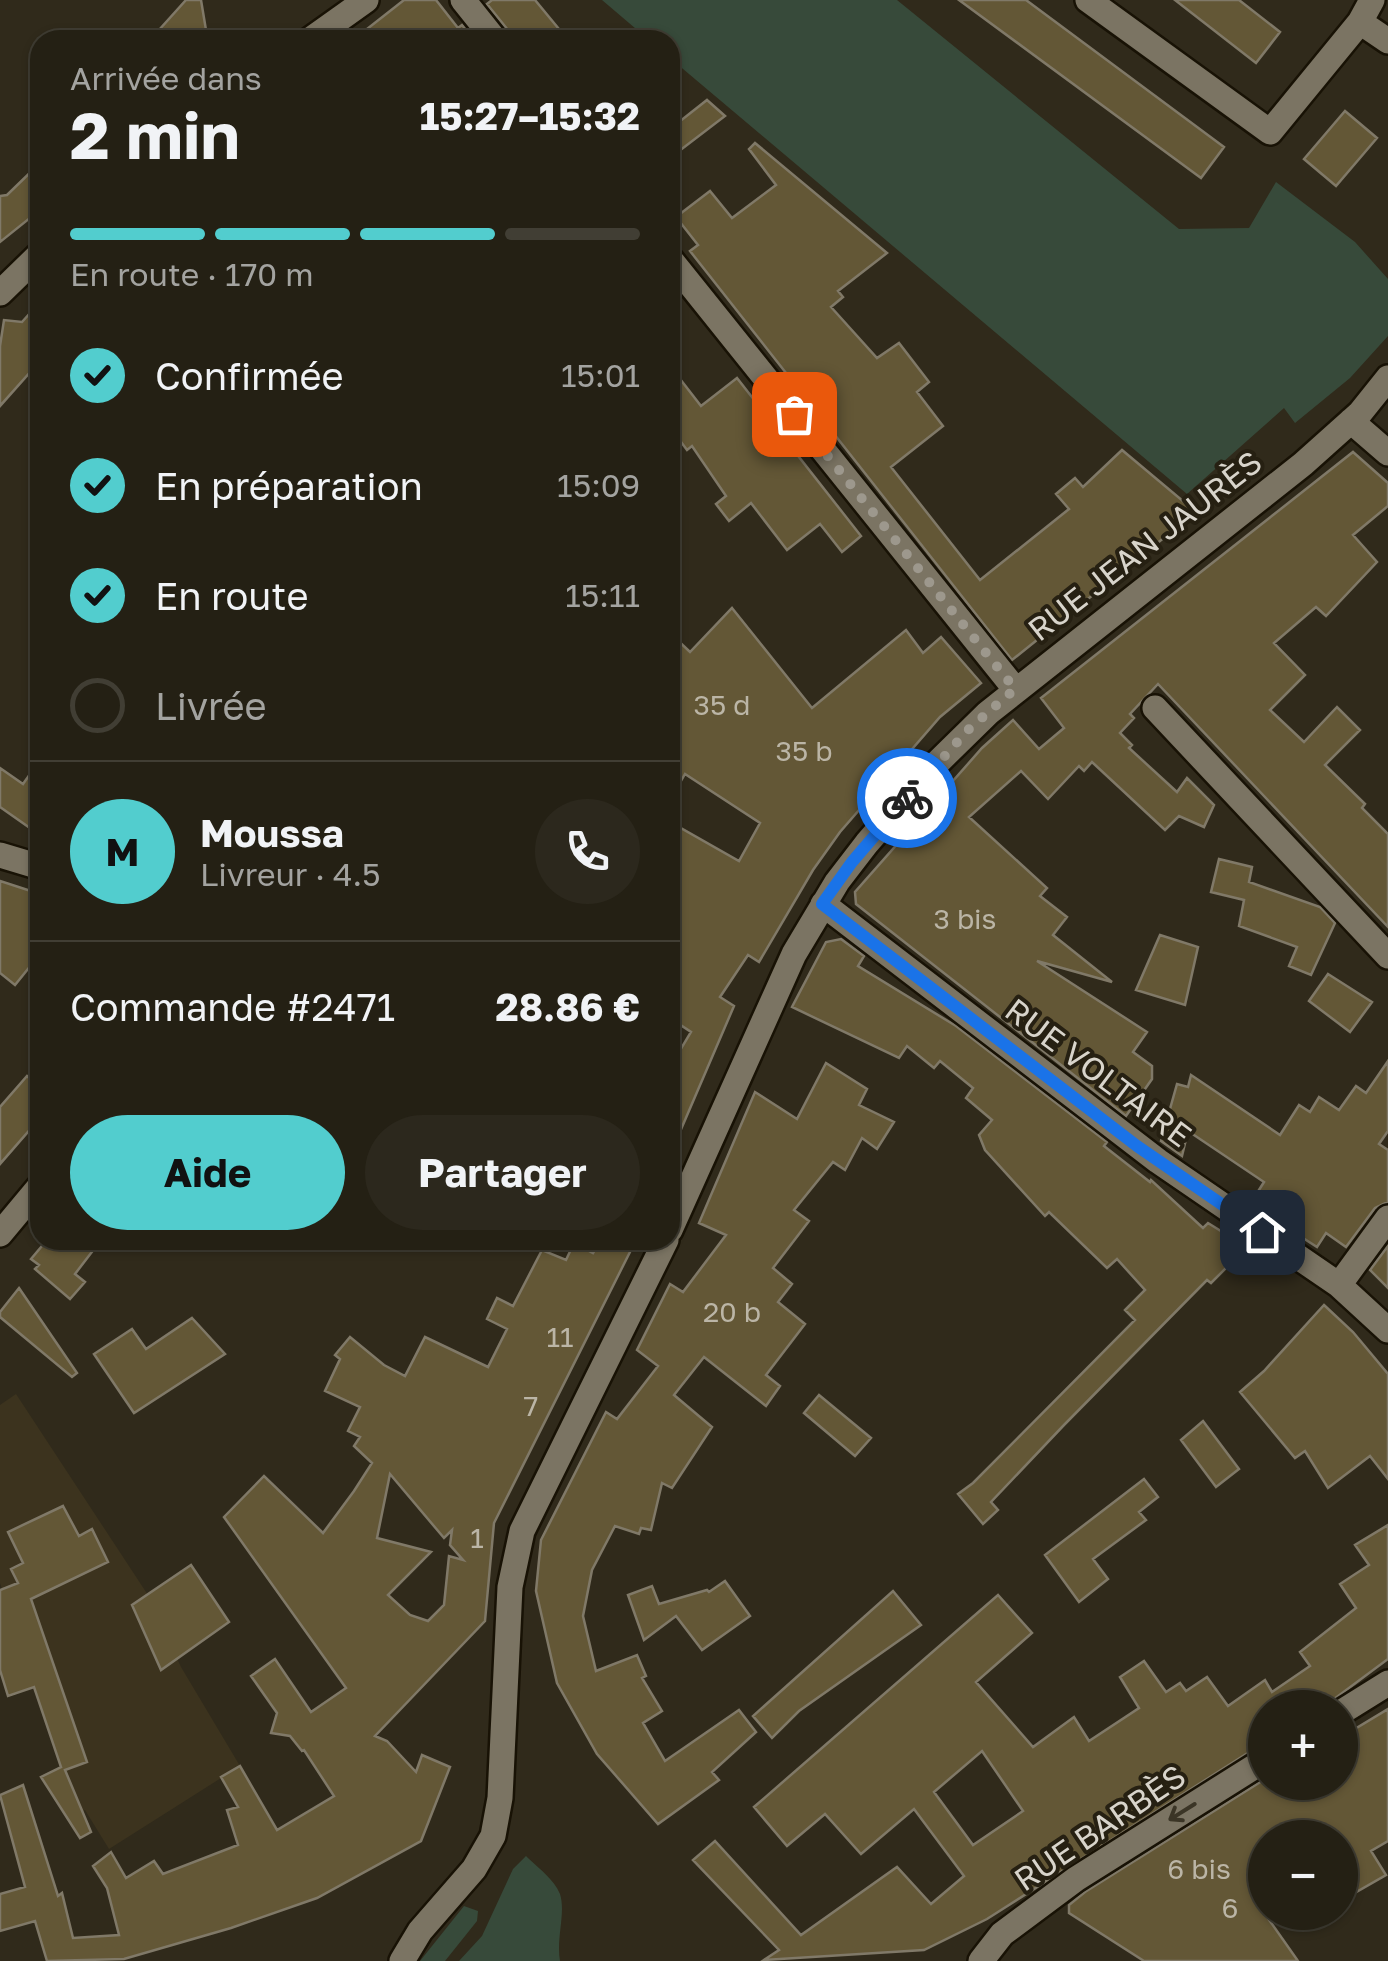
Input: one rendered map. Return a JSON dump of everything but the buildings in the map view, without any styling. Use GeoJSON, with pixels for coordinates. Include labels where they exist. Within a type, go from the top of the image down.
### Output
{"type":"FeatureCollection","features":[{"type":"Feature","properties":{"kind":"street"},"geometry":{"type":"LineString","coordinates":[[324,30],[366,0]]}},
{"type":"Feature","properties":{"kind":"street"},"geometry":{"type":"LineString","coordinates":[[464,0],[487,30]]}},
{"type":"Feature","properties":{"kind":"street"},"geometry":{"type":"LineString","coordinates":[[1088,0],[1270,132],[1366,11],[1388,41]]}},
{"type":"Feature","properties":{"kind":"street"},"geometry":{"type":"LineString","coordinates":[[0,293],[30,264]]}},
{"type":"Feature","properties":{"kind":"street"},"geometry":{"type":"LineString","coordinates":[[680,271],[1015,689]]}},
{"type":"Feature","properties":{"kind":"street","name":"RUE JEAN JAURÈS"},"geometry":{"type":"LineString","coordinates":[[680,1188],[822,904],[852,862],[937,762],[1015,689],[1204,543],[1351,421],[1388,378]]}},
{"type":"Feature","properties":{"kind":"street"},"geometry":{"type":"LineString","coordinates":[[1351,421],[1388,452]]}},
{"type":"Feature","properties":{"kind":"street"},"geometry":{"type":"LineString","coordinates":[[1156,708],[1388,956]]}},
{"type":"Feature","properties":{"kind":"street"},"geometry":{"type":"LineString","coordinates":[[0,854],[30,864]]}},
{"type":"Feature","properties":{"kind":"street","name":"RUE VOLTAIRE"},"geometry":{"type":"LineString","coordinates":[[822,904],[1158,1160],[1339,1285],[1388,1330]]}},
{"type":"Feature","properties":{"kind":"street"},"geometry":{"type":"LineString","coordinates":[[0,1234],[30,1198]]}},
{"type":"Feature","properties":{"kind":"street"},"geometry":{"type":"LineString","coordinates":[[1339,1285],[1388,1218]]}},
{"type":"Feature","properties":{"kind":"street"},"geometry":{"type":"LineString","coordinates":[[402,1961],[420,1932],[474,1869],[493,1836],[500,1798],[513,1563],[527,1516],[661,1250]]}},
{"type":"Feature","properties":{"kind":"street"},"geometry":{"type":"LineString","coordinates":[[1358,1702],[1388,1683]]}},
{"type":"Feature","properties":{"kind":"street","name":"RUE BARBÈS"},"geometry":{"type":"LineString","coordinates":[[980,1961],[994,1942],[1076,1879],[1248,1771]]}},
{"type":"Feature","properties":{"kind":"shaded area"},"geometry":{"type":"Polygon","coordinates":[[[16,1394],[146,1592],[181,1667],[240,1766],[109,1849],[85,1810],[82,1811],[61,1767],[0,1583],[0,1405],[16,1394]]]}},
{"type":"Feature","properties":{"kind":"green space"},"geometry":{"type":"Polygon","coordinates":[[[602,0],[897,0],[1179,229],[1249,228],[1276,182],[1355,242],[1388,279],[1388,336],[1350,378],[1295,423],[1284,408],[1187,494],[680,66],[680,30],[637,30],[602,0]]]}},
{"type":"Feature","properties":{"kind":"green space"},"geometry":{"type":"Polygon","coordinates":[[[526,1856],[550,1878],[560,1894],[560,1961],[459,1961],[482,1936],[513,1869],[526,1856]]]}},
{"type":"Feature","properties":{"kind":"green space"},"geometry":{"type":"Polygon","coordinates":[[[464,1906],[478,1911],[477,1921],[445,1961],[420,1961],[464,1906]]]}},
{"type":"Feature","properties":{"kind":"way so far"},"geometry":{"type":"LineString","coordinates":[[794,414],[1015,689],[969,729],[907,798]]}},
{"type":"Feature","properties":{"kind":"route"},"geometry":{"type":"LineString","coordinates":[[907,798],[822,904],[1137,1146],[1262,1232]]}}]}
